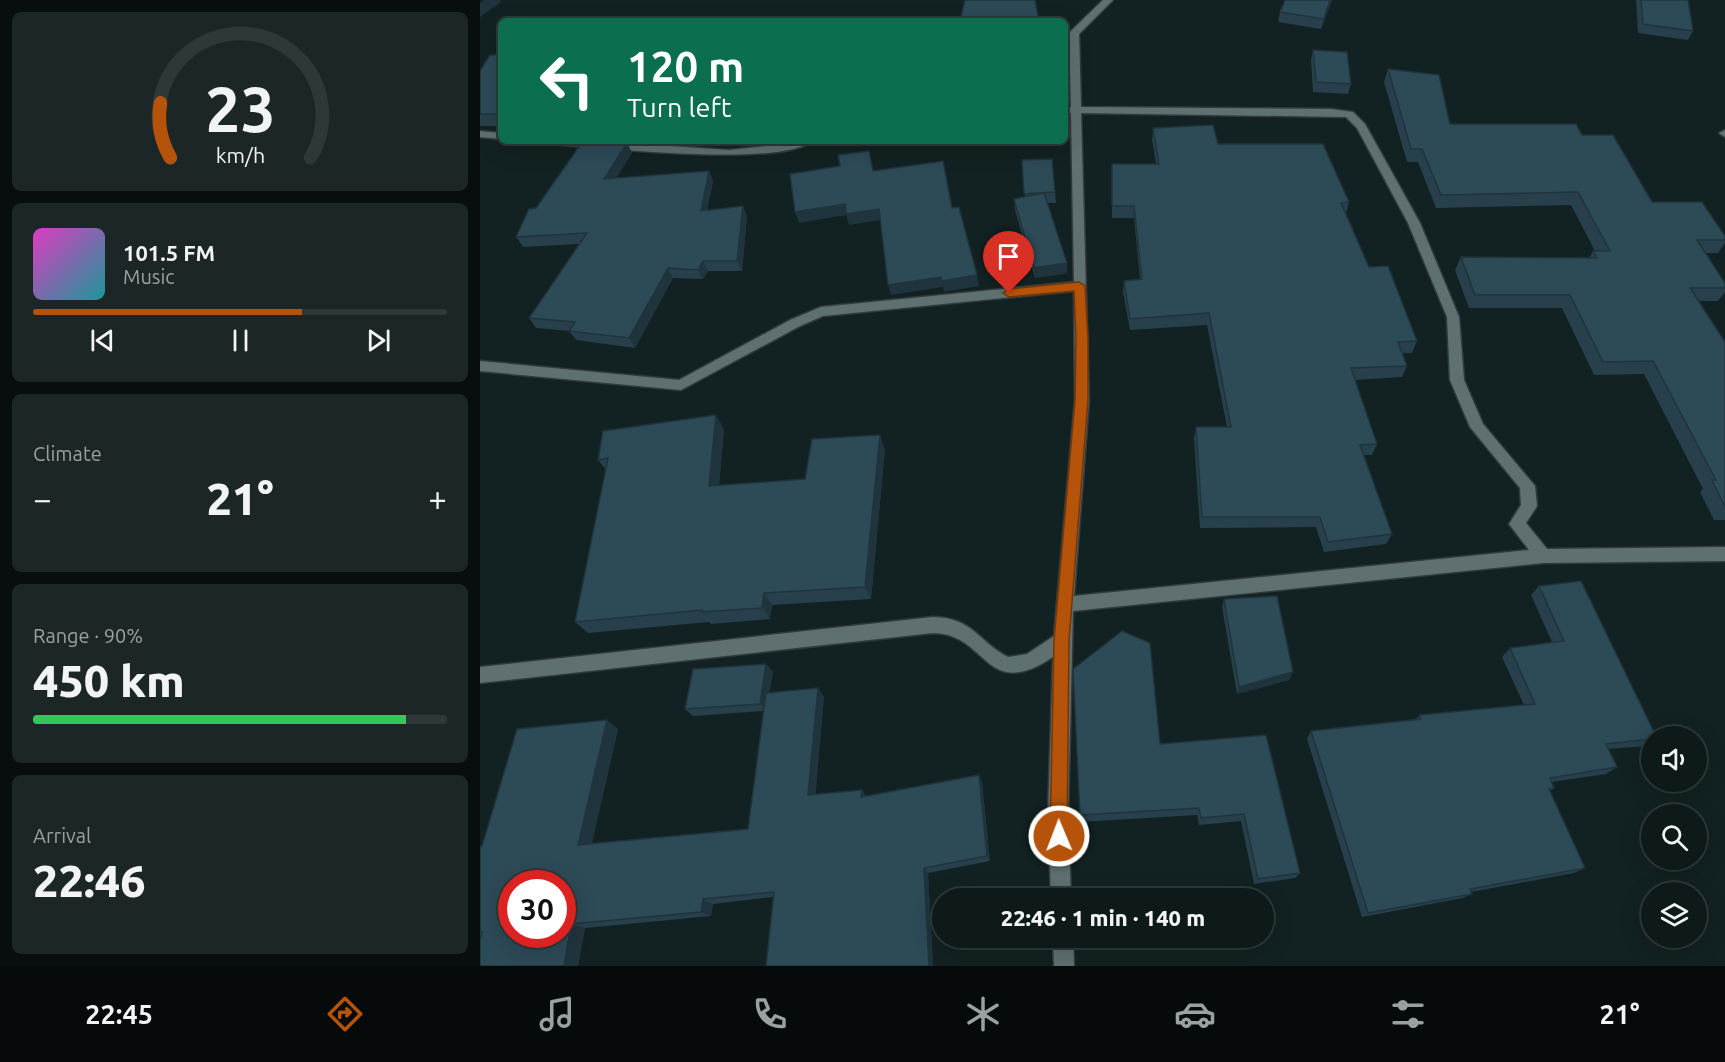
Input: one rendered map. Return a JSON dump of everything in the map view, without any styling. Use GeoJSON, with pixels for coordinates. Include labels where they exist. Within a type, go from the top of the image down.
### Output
{"type":"FeatureCollection","features":[{"type":"Feature","properties":{"kind":"street"},"geometry":{"type":"LineString","coordinates":[[1061,888],[1058,815],[1062,640],[1082,400],[1082,338],[1070,110],[1074,33],[1108,0]]}},
{"type":"Feature","properties":{"kind":"street"},"geometry":{"type":"LineString","coordinates":[[1070,110],[1331,111],[1349,114],[1361,126],[1414,223],[1453,317],[1457,380],[1477,427],[1527,486],[1530,506],[1517,524],[1543,556]]}},
{"type":"Feature","properties":{"kind":"street"},"geometry":{"type":"LineString","coordinates":[[480,134],[498,136]]}},
{"type":"Feature","properties":{"kind":"street"},"geometry":{"type":"LineString","coordinates":[[594,144],[729,153],[796,144]]}},
{"type":"Feature","properties":{"kind":"street"},"geometry":{"type":"LineString","coordinates":[[480,366],[681,385],[795,322],[821,312],[1079,286]]}},
{"type":"Feature","properties":{"kind":"street"},"geometry":{"type":"LineString","coordinates":[[1064,604],[1543,556],[1725,554]]}},
{"type":"Feature","properties":{"kind":"street"},"geometry":{"type":"LineString","coordinates":[[480,675],[889,631],[923,625],[944,626],[963,631],[1002,663],[1016,665],[1040,656],[1062,640]]}},
{"type":"Feature","properties":{"kind":"street"},"geometry":{"type":"LineString","coordinates":[[1063,948],[1064,966]]}},
{"type":"Feature","properties":{"kind":"building"},"geometry":{"type":"Polygon","coordinates":[[[965,0],[1035,0],[1038,18],[961,18],[965,0]]]}},
{"type":"Feature","properties":{"kind":"building"},"geometry":{"type":"Polygon","coordinates":[[[1285,0],[1330,0],[1324,19],[1280,12],[1285,0]]]}},
{"type":"Feature","properties":{"kind":"building"},"geometry":{"type":"Polygon","coordinates":[[[1641,0],[1688,0],[1693,31],[1643,24],[1641,0]]]}},
{"type":"Feature","properties":{"kind":"building"},"geometry":{"type":"Polygon","coordinates":[[[1313,50],[1347,52],[1351,84],[1316,82],[1313,50]]]}},
{"type":"Feature","properties":{"kind":"building"},"geometry":{"type":"Polygon","coordinates":[[[490,55],[498,55],[498,114],[480,114],[480,71],[490,55]]]}},
{"type":"Feature","properties":{"kind":"building"},"geometry":{"type":"Polygon","coordinates":[[[1388,69],[1439,75],[1450,124],[1576,124],[1582,135],[1613,135],[1652,202],[1702,202],[1725,236],[1725,240],[1697,240],[1725,283],[1725,288],[1690,288],[1725,342],[1725,507],[1712,480],[1716,480],[1653,361],[1603,362],[1570,295],[1475,295],[1461,257],[1597,258],[1593,251],[1610,251],[1578,192],[1441,195],[1422,149],[1411,149],[1388,69]]]}},
{"type":"Feature","properties":{"kind":"building"},"geometry":{"type":"Polygon","coordinates":[[[1213,125],[1218,144],[1323,144],[1349,202],[1341,203],[1369,267],[1388,266],[1417,341],[1398,342],[1407,366],[1351,368],[1377,444],[1360,445],[1392,534],[1328,542],[1320,517],[1202,517],[1196,427],[1231,427],[1209,313],[1130,319],[1124,281],[1142,279],[1134,206],[1112,206],[1112,164],[1159,164],[1153,128],[1213,125]]]}},
{"type":"Feature","properties":{"kind":"building"},"geometry":{"type":"Polygon","coordinates":[[[581,144],[626,144],[604,179],[709,171],[701,211],[743,206],[737,261],[703,261],[698,270],[668,268],[629,338],[569,331],[575,322],[529,318],[587,233],[516,237],[529,209],[536,208],[581,144]]]}},
{"type":"Feature","properties":{"kind":"building"},"geometry":{"type":"Polygon","coordinates":[[[869,151],[873,171],[943,161],[952,208],[959,207],[977,275],[942,281],[941,277],[888,285],[879,209],[846,214],[845,204],[795,212],[790,174],[840,166],[838,155],[869,151]]]}},
{"type":"Feature","properties":{"kind":"building"},"geometry":{"type":"Polygon","coordinates":[[[1052,159],[1055,192],[1024,194],[1022,160],[1052,159]]]}},
{"type":"Feature","properties":{"kind":"building"},"geometry":{"type":"Polygon","coordinates":[[[1044,193],[1067,263],[1034,268],[1014,199],[1044,193]]]}},
{"type":"Feature","properties":{"kind":"building"},"geometry":{"type":"Polygon","coordinates":[[[716,415],[709,486],[805,479],[812,439],[880,435],[865,587],[764,593],[762,608],[701,612],[702,610],[575,622],[608,458],[598,460],[603,431],[716,415]]]}},
{"type":"Feature","properties":{"kind":"building"},"geometry":{"type":"Polygon","coordinates":[[[1581,581],[1651,726],[1641,726],[1641,740],[1606,744],[1617,767],[1550,778],[1554,788],[1549,789],[1585,868],[1470,889],[1472,894],[1368,913],[1311,731],[1421,719],[1420,715],[1535,704],[1510,648],[1564,641],[1539,586],[1581,581]]]}},
{"type":"Feature","properties":{"kind":"building"},"geometry":{"type":"Polygon","coordinates":[[[1277,596],[1293,672],[1239,687],[1224,599],[1277,596]]]}},
{"type":"Feature","properties":{"kind":"building"},"geometry":{"type":"Polygon","coordinates":[[[1122,631],[1150,643],[1160,744],[1266,735],[1300,873],[1258,879],[1244,814],[1201,818],[1199,808],[1080,815],[1073,669],[1122,631]]]}},
{"type":"Feature","properties":{"kind":"building"},"geometry":{"type":"Polygon","coordinates":[[[766,664],[760,704],[685,709],[693,669],[766,664]]]}},
{"type":"Feature","properties":{"kind":"building"},"geometry":{"type":"Polygon","coordinates":[[[818,688],[808,795],[862,790],[861,797],[979,775],[987,856],[924,868],[929,966],[766,966],[774,892],[703,899],[701,912],[576,924],[576,870],[498,870],[498,948],[567,948],[564,966],[480,966],[482,932],[480,932],[480,847],[517,729],[607,720],[578,845],[748,829],[766,693],[818,688]]]}},
{"type":"Feature","properties":{"kind":"route"},"geometry":{"type":"LineString","coordinates":[[1009,293],[1079,286],[1082,400],[1062,640],[1059,836]]}}]}
